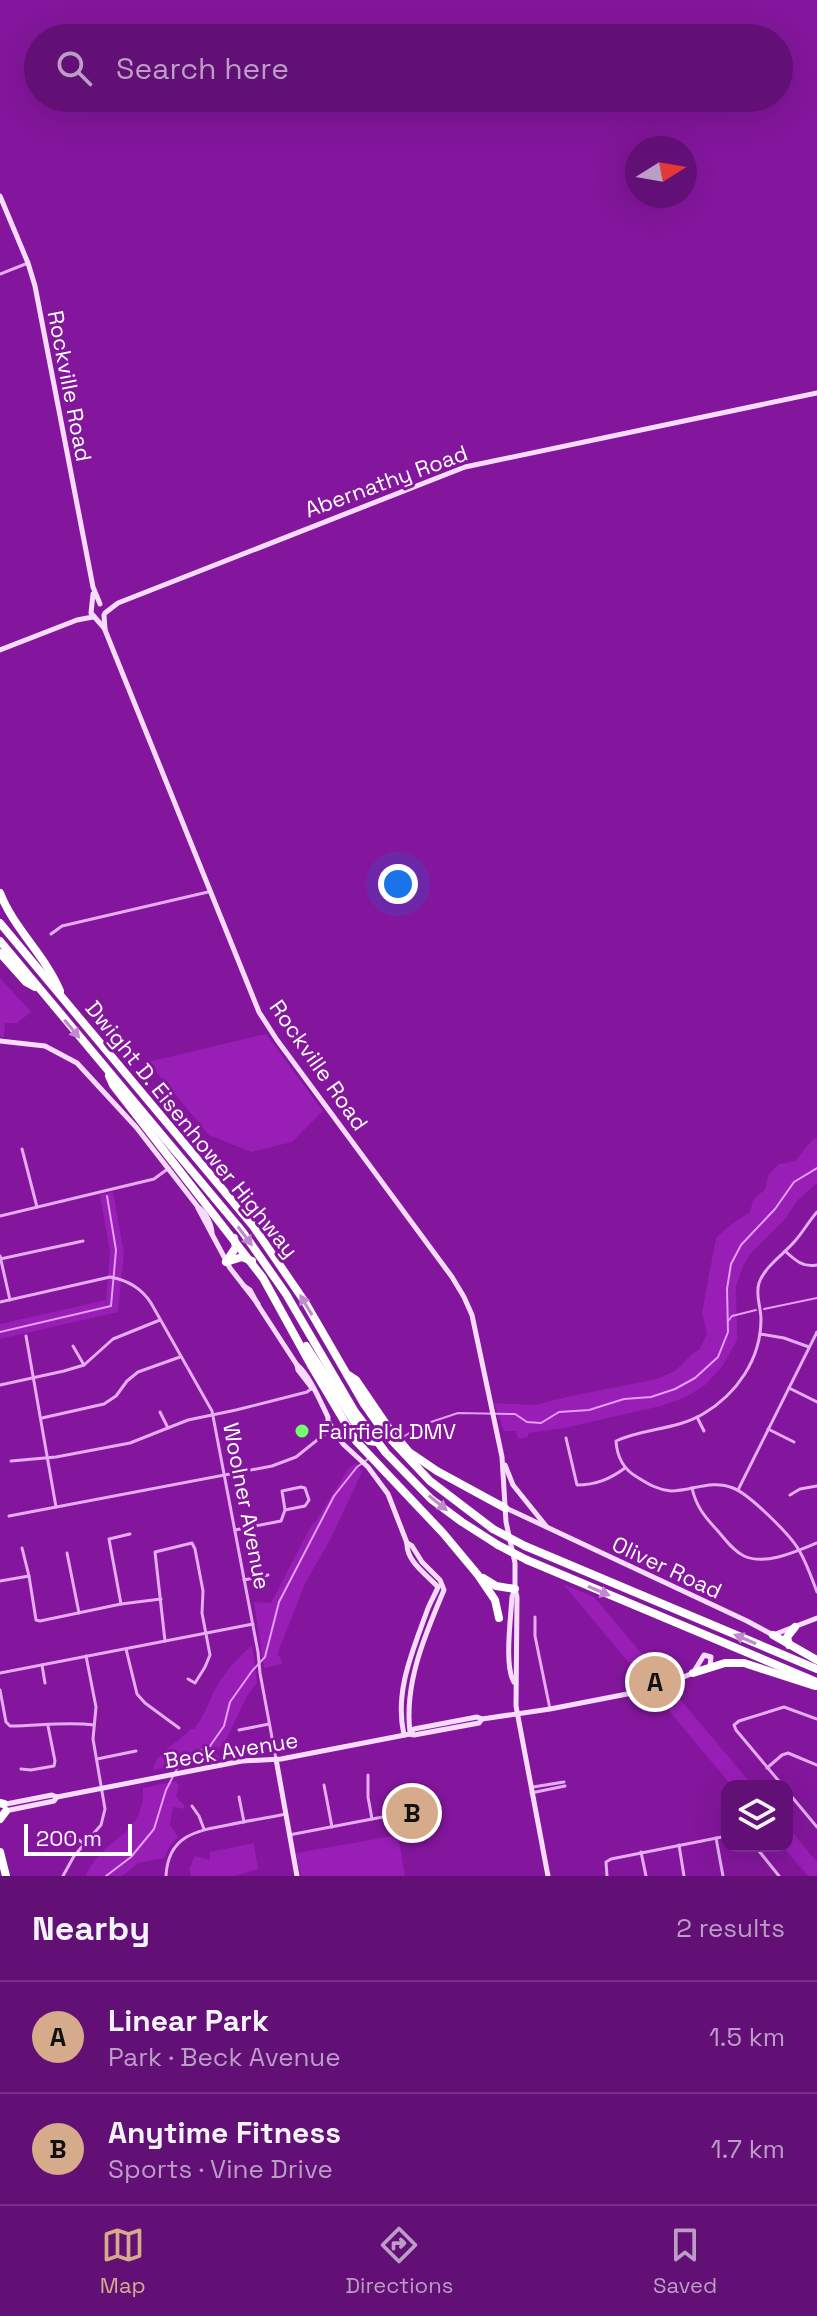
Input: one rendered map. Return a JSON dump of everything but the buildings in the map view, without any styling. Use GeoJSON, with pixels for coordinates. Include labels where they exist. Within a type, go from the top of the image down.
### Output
{"type":"FeatureCollection","features":[{"type":"Feature","properties":{"kind":"highway"},"geometry":{"type":"LineString","coordinates":[[0,893],[14,921],[55,979],[63,999]]}},
{"type":"Feature","properties":{"kind":"highway","name":"Dwight D. Eisenhower Highway"},"geometry":{"type":"LineString","coordinates":[[0,923],[253,1226],[305,1302],[364,1404],[443,1493],[493,1529],[525,1546],[817,1669]]}},
{"type":"Feature","properties":{"kind":"highway","name":"Dwight D. Eisenhower Highway"},"geometry":{"type":"LineString","coordinates":[[0,941],[256,1250],[296,1310],[355,1412],[377,1443],[431,1499],[498,1545],[527,1560],[817,1684]]}},
{"type":"Feature","properties":{"kind":"highway"},"geometry":{"type":"LineString","coordinates":[[0,953],[26,982],[39,989]]}},
{"type":"Feature","properties":{"kind":"highway"},"geometry":{"type":"LineString","coordinates":[[105,1068],[113,1085],[252,1262],[359,1429],[369,1441],[377,1443]]}},
{"type":"Feature","properties":{"kind":"highway"},"geometry":{"type":"LineString","coordinates":[[226,1262],[236,1247],[234,1237]]}},
{"type":"Feature","properties":{"kind":"highway"},"geometry":{"type":"LineString","coordinates":[[226,1262],[242,1257],[252,1262]]}},
{"type":"Feature","properties":{"kind":"highway"},"geometry":{"type":"LineString","coordinates":[[279,1305],[347,1427],[358,1453],[443,1533],[493,1596],[499,1618]]}},
{"type":"Feature","properties":{"kind":"highway"},"geometry":{"type":"LineString","coordinates":[[399,1445],[437,1471],[505,1508]]}},
{"type":"Feature","properties":{"kind":"highway"},"geometry":{"type":"LineString","coordinates":[[478,1575],[496,1586],[515,1589]]}},
{"type":"Feature","properties":{"kind":"highway"},"geometry":{"type":"LineString","coordinates":[[789,1646],[787,1637],[795,1627]]}},
{"type":"Feature","properties":{"kind":"highway"},"geometry":{"type":"LineString","coordinates":[[773,1635],[817,1660]]}},
{"type":"Feature","properties":{"kind":"highway"},"geometry":{"type":"LineString","coordinates":[[693,1673],[725,1663],[744,1663],[817,1684]]}},
{"type":"Feature","properties":{"kind":"highway"},"geometry":{"type":"LineString","coordinates":[[0,1852],[6,1876]]}},
{"type":"Feature","properties":{"kind":"main road","name":"Rockville Road"},"geometry":{"type":"LineString","coordinates":[[0,196],[35,286],[93,587],[93,613],[105,630],[252,997],[267,1026],[464,1297],[477,1331],[502,1457],[507,1533],[515,1563],[517,1676],[514,1682],[517,1713],[548,1876]]}},
{"type":"Feature","properties":{"kind":"main road","name":"Abernathy Road"},"geometry":{"type":"LineString","coordinates":[[93,613],[101,605],[118,603],[465,467],[817,393]]}},
{"type":"Feature","properties":{"kind":"main road","name":"Rockville Road"},"geometry":{"type":"LineString","coordinates":[[93,587],[104,614],[105,630]]}},
{"type":"Feature","properties":{"kind":"main road","name":"Abernathy Road"},"geometry":{"type":"LineString","coordinates":[[93,613],[104,614],[118,603]]}},
{"type":"Feature","properties":{"kind":"main road"},"geometry":{"type":"LineString","coordinates":[[0,650],[93,613]]}},
{"type":"Feature","properties":{"kind":"main road"},"geometry":{"type":"LineString","coordinates":[[0,1041],[45,1046],[77,1063],[136,1127],[202,1210],[226,1262],[310,1380],[343,1444],[358,1453]]}},
{"type":"Feature","properties":{"kind":"main road"},"geometry":{"type":"LineString","coordinates":[[502,1457],[513,1485],[549,1529]]}},
{"type":"Feature","properties":{"kind":"main road"},"geometry":{"type":"LineString","coordinates":[[371,1464],[394,1506],[407,1543],[440,1580],[441,1587],[427,1612],[403,1687],[401,1715],[407,1734]]}},
{"type":"Feature","properties":{"kind":"main road","name":"Oliver Road"},"geometry":{"type":"LineString","coordinates":[[505,1508],[773,1635]]}},
{"type":"Feature","properties":{"kind":"main road"},"geometry":{"type":"LineString","coordinates":[[773,1635],[817,1618]]}},
{"type":"Feature","properties":{"kind":"main road","name":"Beck Avenue"},"geometry":{"type":"LineString","coordinates":[[2,1809],[242,1761],[276,1759],[407,1734],[414,1729],[477,1717],[482,1719],[550,1709],[646,1691],[693,1673],[704,1655],[711,1657],[709,1668]]}},
{"type":"Feature","properties":{"kind":"main road","name":"Woolner Avenue"},"geometry":{"type":"LineString","coordinates":[[276,1759],[297,1876]]}},
{"type":"Feature","properties":{"kind":"street"},"geometry":{"type":"LineString","coordinates":[[0,274],[28,263]]}},
{"type":"Feature","properties":{"kind":"street"},"geometry":{"type":"LineString","coordinates":[[51,934],[62,926],[210,891]]}},
{"type":"Feature","properties":{"kind":"street"},"geometry":{"type":"LineString","coordinates":[[22,1149],[37,1207]]}},
{"type":"Feature","properties":{"kind":"street"},"geometry":{"type":"LineString","coordinates":[[0,1216],[154,1179],[169,1168]]}},
{"type":"Feature","properties":{"kind":"street"},"geometry":{"type":"LineString","coordinates":[[817,1212],[758,1285],[760,1334],[751,1364],[737,1385],[717,1405],[682,1424],[616,1441],[618,1455],[625,1468],[656,1488],[671,1491],[711,1484],[738,1490],[751,1499],[799,1550],[817,1592]]}},
{"type":"Feature","properties":{"kind":"street"},"geometry":{"type":"LineString","coordinates":[[10,1300],[0,1258],[83,1241]]}},
{"type":"Feature","properties":{"kind":"street"},"geometry":{"type":"LineString","coordinates":[[785,1251],[804,1265],[817,1265]]}},
{"type":"Feature","properties":{"kind":"street","name":"Woolner Avenue"},"geometry":{"type":"LineString","coordinates":[[0,1302],[107,1278],[122,1280],[147,1296],[213,1414],[276,1759]]}},
{"type":"Feature","properties":{"kind":"street"},"geometry":{"type":"LineString","coordinates":[[0,1385],[84,1365],[113,1339],[161,1320]]}},
{"type":"Feature","properties":{"kind":"street"},"geometry":{"type":"LineString","coordinates":[[738,1490],[817,1332]]}},
{"type":"Feature","properties":{"kind":"street"},"geometry":{"type":"LineString","coordinates":[[760,1334],[809,1347]]}},
{"type":"Feature","properties":{"kind":"street"},"geometry":{"type":"LineString","coordinates":[[26,1336],[56,1507]]}},
{"type":"Feature","properties":{"kind":"street"},"geometry":{"type":"LineString","coordinates":[[73,1346],[84,1365]]}},
{"type":"Feature","properties":{"kind":"street"},"geometry":{"type":"LineString","coordinates":[[42,1418],[104,1404],[138,1372],[181,1357]]}},
{"type":"Feature","properties":{"kind":"street"},"geometry":{"type":"LineString","coordinates":[[11,1461],[130,1443],[188,1420],[312,1388]]}},
{"type":"Feature","properties":{"kind":"street"},"geometry":{"type":"LineString","coordinates":[[789,1388],[817,1402]]}},
{"type":"Feature","properties":{"kind":"street"},"geometry":{"type":"LineString","coordinates":[[160,1412],[168,1428]]}},
{"type":"Feature","properties":{"kind":"street"},"geometry":{"type":"LineString","coordinates":[[697,1417],[704,1431]]}},
{"type":"Feature","properties":{"kind":"street"},"geometry":{"type":"LineString","coordinates":[[9,1516],[272,1466],[291,1459],[334,1427]]}},
{"type":"Feature","properties":{"kind":"street"},"geometry":{"type":"LineString","coordinates":[[768,1429],[794,1442]]}},
{"type":"Feature","properties":{"kind":"street"},"geometry":{"type":"LineString","coordinates":[[566,1438],[577,1485],[612,1478],[625,1468]]}},
{"type":"Feature","properties":{"kind":"street"},"geometry":{"type":"LineString","coordinates":[[790,1495],[800,1489],[817,1486]]}},
{"type":"Feature","properties":{"kind":"street"},"geometry":{"type":"LineString","coordinates":[[235,1530],[281,1521],[285,1510],[282,1491],[305,1488],[308,1504],[285,1510]]}},
{"type":"Feature","properties":{"kind":"street"},"geometry":{"type":"LineString","coordinates":[[692,1488],[702,1515],[745,1556],[764,1559],[817,1543]]}},
{"type":"Feature","properties":{"kind":"street"},"geometry":{"type":"LineString","coordinates":[[121,1604],[109,1539],[130,1534]]}},
{"type":"Feature","properties":{"kind":"street"},"geometry":{"type":"LineString","coordinates":[[165,1641],[155,1552],[192,1543],[203,1591],[202,1613],[209,1648],[208,1661],[195,1683],[188,1679]]}},
{"type":"Feature","properties":{"kind":"street"},"geometry":{"type":"LineString","coordinates":[[22,1548],[36,1620],[161,1599]]}},
{"type":"Feature","properties":{"kind":"street"},"geometry":{"type":"LineString","coordinates":[[67,1553],[79,1613]]}},
{"type":"Feature","properties":{"kind":"street"},"geometry":{"type":"LineString","coordinates":[[244,1580],[268,1575]]}},
{"type":"Feature","properties":{"kind":"street"},"geometry":{"type":"LineString","coordinates":[[0,1581],[29,1576]]}},
{"type":"Feature","properties":{"kind":"street"},"geometry":{"type":"LineString","coordinates":[[535,1617],[535,1636],[550,1709]]}},
{"type":"Feature","properties":{"kind":"street"},"geometry":{"type":"LineString","coordinates":[[0,1673],[253,1624]]}},
{"type":"Feature","properties":{"kind":"street"},"geometry":{"type":"LineString","coordinates":[[126,1649],[137,1694],[179,1728]]}},
{"type":"Feature","properties":{"kind":"street"},"geometry":{"type":"LineString","coordinates":[[63,1876],[83,1843],[104,1820],[103,1789],[93,1739],[96,1707],[86,1656]]}},
{"type":"Feature","properties":{"kind":"street"},"geometry":{"type":"LineString","coordinates":[[42,1665],[45,1683]]}},
{"type":"Feature","properties":{"kind":"street"},"geometry":{"type":"LineString","coordinates":[[0,1690],[8,1725],[48,1726],[72,1722],[94,1725]]}},
{"type":"Feature","properties":{"kind":"street"},"geometry":{"type":"LineString","coordinates":[[778,1780],[734,1725],[784,1707],[817,1719]]}},
{"type":"Feature","properties":{"kind":"street"},"geometry":{"type":"LineString","coordinates":[[239,1730],[269,1724]]}},
{"type":"Feature","properties":{"kind":"street"},"geometry":{"type":"LineString","coordinates":[[21,1769],[54,1766],[48,1726]]}},
{"type":"Feature","properties":{"kind":"street"},"geometry":{"type":"LineString","coordinates":[[97,1759],[136,1751]]}},
{"type":"Feature","properties":{"kind":"street"},"geometry":{"type":"LineString","coordinates":[[767,1768],[788,1753],[817,1765]]}},
{"type":"Feature","properties":{"kind":"street"},"geometry":{"type":"LineString","coordinates":[[368,1775],[372,1819]]}},
{"type":"Feature","properties":{"kind":"street"},"geometry":{"type":"LineString","coordinates":[[531,1790],[564,1784]]}},
{"type":"Feature","properties":{"kind":"street"},"geometry":{"type":"LineString","coordinates":[[324,1785],[332,1827]]}},
{"type":"Feature","properties":{"kind":"street"},"geometry":{"type":"LineString","coordinates":[[239,1797],[244,1822]]}},
{"type":"Feature","properties":{"kind":"street"},"geometry":{"type":"LineString","coordinates":[[793,1798],[817,1827]]}},
{"type":"Feature","properties":{"kind":"street"},"geometry":{"type":"LineString","coordinates":[[192,1806],[204,1829]]}},
{"type":"Feature","properties":{"kind":"street"},"geometry":{"type":"LineString","coordinates":[[166,1876],[167,1862],[176,1845],[192,1833],[286,1814]]}},
{"type":"Feature","properties":{"kind":"street"},"geometry":{"type":"LineString","coordinates":[[289,1835],[393,1815]]}},
{"type":"Feature","properties":{"kind":"street"},"geometry":{"type":"LineString","coordinates":[[42,1839],[64,1833],[83,1843]]}},
{"type":"Feature","properties":{"kind":"street"},"geometry":{"type":"LineString","coordinates":[[607,1876],[606,1862],[721,1837]]}},
{"type":"Feature","properties":{"kind":"street"},"geometry":{"type":"LineString","coordinates":[[716,1838],[723,1876]]}},
{"type":"Feature","properties":{"kind":"street"},"geometry":{"type":"LineString","coordinates":[[679,1845],[684,1876]]}},
{"type":"Feature","properties":{"kind":"street"},"geometry":{"type":"LineString","coordinates":[[641,1852],[646,1876]]}},
{"type":"Feature","properties":{"kind":"street"},"geometry":{"type":"LineString","coordinates":[[760,1852],[779,1876]]}},
{"type":"Feature","properties":{"kind":"shaded area"},"geometry":{"type":"Polygon","coordinates":[[[0,978],[31,1012],[17,1023],[5,1023],[4,1037],[0,1036],[0,978]]]}},
{"type":"Feature","properties":{"kind":"shaded area"},"geometry":{"type":"Polygon","coordinates":[[[266,1034],[323,1111],[292,1142],[251,1152],[209,1135],[148,1062],[266,1034]]]}},
{"type":"Feature","properties":{"kind":"shaded area"},"geometry":{"type":"Polygon","coordinates":[[[817,1138],[817,1183],[798,1200],[743,1266],[736,1286],[737,1340],[722,1367],[705,1385],[686,1397],[661,1406],[528,1433],[528,1437],[518,1439],[516,1431],[504,1431],[494,1403],[535,1405],[657,1379],[675,1371],[699,1350],[707,1334],[702,1313],[716,1238],[750,1212],[753,1200],[765,1189],[769,1174],[779,1164],[795,1161],[817,1138]]]}},
{"type":"Feature","properties":{"kind":"shaded area"},"geometry":{"type":"Polygon","coordinates":[[[113,1192],[124,1253],[118,1312],[0,1339],[0,1324],[106,1300],[110,1252],[100,1195],[113,1192]]]}},
{"type":"Feature","properties":{"kind":"shaded area"},"geometry":{"type":"Polygon","coordinates":[[[356,1463],[362,1472],[305,1584],[277,1655],[282,1664],[264,1668],[254,1602],[271,1603],[311,1526],[348,1469],[356,1463]]]}},
{"type":"Feature","properties":{"kind":"shaded area"},"geometry":{"type":"Polygon","coordinates":[[[563,1584],[594,1597],[748,1780],[727,1780],[563,1584]]]}},
{"type":"Feature","properties":{"kind":"shaded area"},"geometry":{"type":"Polygon","coordinates":[[[252,1645],[257,1683],[247,1696],[227,1738],[215,1753],[221,1758],[153,1770],[164,1752],[190,1729],[194,1729],[223,1677],[252,1645]]]}},
{"type":"Feature","properties":{"kind":"shaded area"},"geometry":{"type":"Polygon","coordinates":[[[176,1781],[179,1786],[176,1797],[185,1809],[173,1807],[170,1825],[178,1837],[164,1858],[138,1863],[122,1876],[86,1876],[102,1852],[137,1818],[143,1788],[176,1781]]]}},
{"type":"Feature","properties":{"kind":"shaded area"},"geometry":{"type":"Polygon","coordinates":[[[793,1833],[817,1862],[817,1876],[808,1876],[787,1852],[793,1852],[793,1833]]]}},
{"type":"Feature","properties":{"kind":"shaded area"},"geometry":{"type":"Polygon","coordinates":[[[398,1835],[405,1876],[301,1876],[296,1853],[398,1835]]]}},
{"type":"Feature","properties":{"kind":"shaded area"},"geometry":{"type":"Polygon","coordinates":[[[254,1843],[258,1869],[235,1876],[191,1876],[189,1869],[195,1856],[210,1860],[210,1852],[254,1843]]]}},
{"type":"Feature","properties":{"kind":"waterway"},"geometry":{"type":"LineString","coordinates":[[400,1439],[422,1425],[458,1413],[515,1414],[527,1422],[541,1423],[559,1412],[589,1410],[624,1399],[651,1397],[695,1378],[718,1357],[728,1332],[727,1289],[731,1264],[741,1245],[775,1209],[794,1182],[817,1168]]}},
{"type":"Feature","properties":{"kind":"waterway"},"geometry":{"type":"LineString","coordinates":[[0,1332],[111,1306],[116,1250],[107,1196]]}},
{"type":"Feature","properties":{"kind":"waterway"},"geometry":{"type":"LineString","coordinates":[[764,1309],[817,1298]]}},
{"type":"Feature","properties":{"kind":"waterway"},"geometry":{"type":"LineString","coordinates":[[728,1321],[732,1316],[756,1310]]}},
{"type":"Feature","properties":{"kind":"waterway"},"geometry":{"type":"LineString","coordinates":[[106,1876],[131,1857],[154,1829],[166,1790],[181,1761],[210,1746],[224,1726],[230,1702],[265,1657],[279,1602],[334,1496],[357,1467],[368,1459]]}},
{"type":"Feature","properties":{"kind":"place","name":"Fairfield DMV"},"geometry":{"type":"Point","coordinates":[302,1431]}},
{"type":"Feature","properties":{"kind":"place","name":"Linear Park"},"geometry":{"type":"Point","coordinates":[655,1682]}},
{"type":"Feature","properties":{"kind":"place","name":"Anytime Fitness"},"geometry":{"type":"Point","coordinates":[412,1813]}}]}
